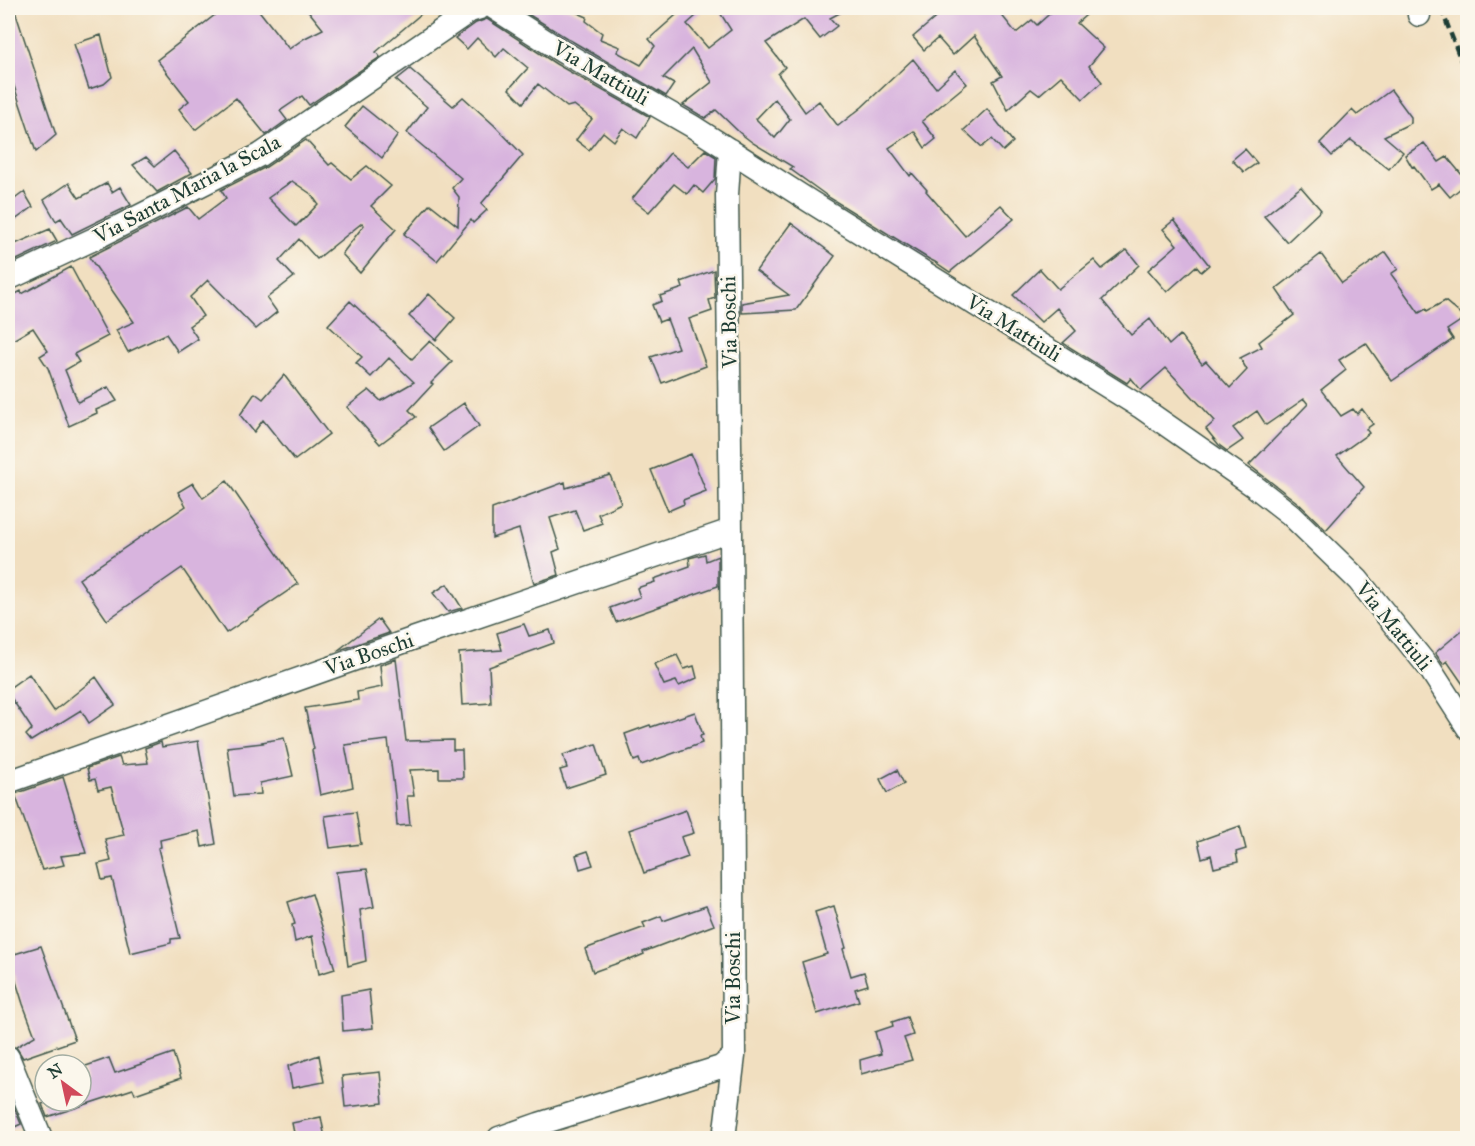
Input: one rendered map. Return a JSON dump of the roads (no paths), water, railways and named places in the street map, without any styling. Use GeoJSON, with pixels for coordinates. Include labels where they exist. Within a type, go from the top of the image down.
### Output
{"type":"FeatureCollection","features":[{"type":"Feature","properties":{"kind":"street","name":"Via Santa Maria la Scala"},"geometry":{"type":"LineString","coordinates":[[8,279],[260,156],[470,11],[480,8]]}},
{"type":"Feature","properties":{"kind":"street","name":"Via Mattiuli"},"geometry":{"type":"LineString","coordinates":[[494,8],[563,52],[730,150],[1142,408],[1254,486],[1290,514],[1359,580],[1430,669],[1467,728]]}},
{"type":"Feature","properties":{"kind":"street","name":"Via Boschi"},"geometry":{"type":"LineString","coordinates":[[724,1138],[734,1056],[727,195],[730,150]]}},
{"type":"Feature","properties":{"kind":"street","name":"Via Boschi"},"geometry":{"type":"LineString","coordinates":[[8,782],[412,639],[731,530]]}},
{"type":"Feature","properties":{"kind":"street"},"geometry":{"type":"LineString","coordinates":[[499,1138],[721,1067],[734,1056]]}},
{"type":"Feature","properties":{"kind":"street"},"geometry":{"type":"LineString","coordinates":[[8,1057],[41,1138]]}},
{"type":"Feature","properties":{"kind":"railway"},"geometry":{"type":"LineString","coordinates":[[1441,8],[1468,79]]}}]}
